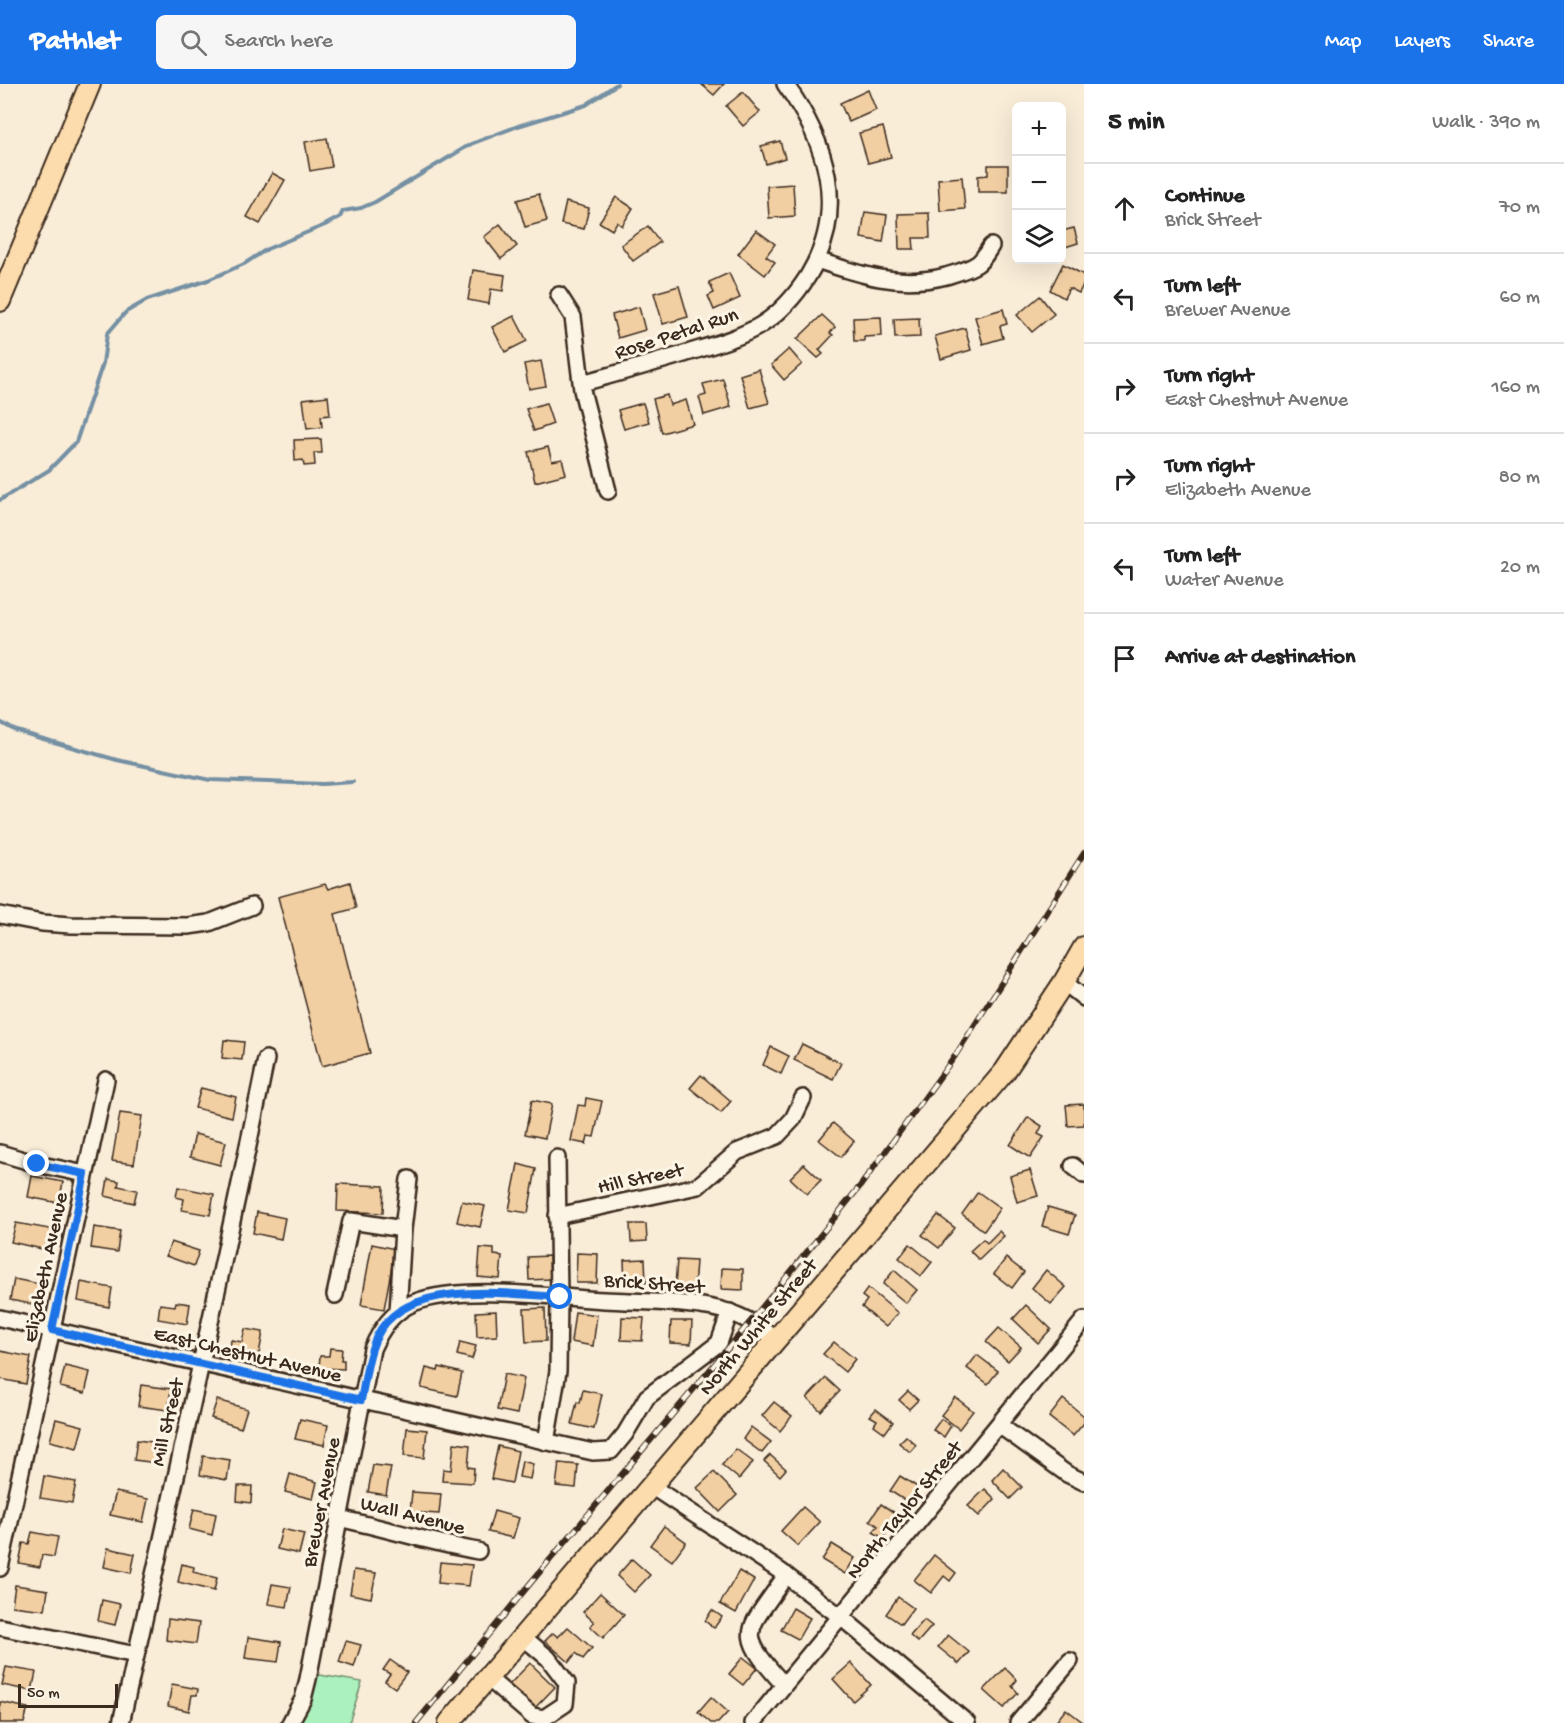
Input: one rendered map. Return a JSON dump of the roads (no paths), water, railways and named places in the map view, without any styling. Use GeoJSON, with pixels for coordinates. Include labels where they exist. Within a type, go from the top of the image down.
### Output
{"type":"FeatureCollection","features":[{"type":"Feature","properties":{"kind":"main road"},"geometry":{"type":"LineString","coordinates":[[0,301],[90,84]]}},
{"type":"Feature","properties":{"kind":"main road","name":"North White Street"},"geometry":{"type":"LineString","coordinates":[[449,1723],[1005,1071],[1064,982],[1084,947]]}},
{"type":"Feature","properties":{"kind":"street","name":"Rose Petal Run"},"geometry":{"type":"LineString","coordinates":[[582,382],[725,341],[760,326],[793,297],[817,260],[829,212],[827,170],[812,127],[785,84]]}},
{"type":"Feature","properties":{"kind":"street"},"geometry":{"type":"LineString","coordinates":[[817,260],[873,278],[923,280],[956,273],[978,264],[991,246]]}},
{"type":"Feature","properties":{"kind":"street"},"geometry":{"type":"LineString","coordinates":[[559,295],[573,317],[588,419],[608,490]]}},
{"type":"Feature","properties":{"kind":"street"},"geometry":{"type":"LineString","coordinates":[[0,915],[71,925],[188,926],[209,923],[252,906]]}},
{"type":"Feature","properties":{"kind":"street"},"geometry":{"type":"LineString","coordinates":[[1064,982],[1084,998]]}},
{"type":"Feature","properties":{"kind":"street","name":"Mill Street"},"geometry":{"type":"LineString","coordinates":[[121,1723],[231,1233],[266,1059]]}},
{"type":"Feature","properties":{"kind":"street","name":"Elizabeth Avenue"},"geometry":{"type":"LineString","coordinates":[[0,1568],[106,1080]]}},
{"type":"Feature","properties":{"kind":"street","name":"Hill Street"},"geometry":{"type":"LineString","coordinates":[[557,1216],[698,1186],[737,1152],[777,1136],[793,1119],[803,1098]]}},
{"type":"Feature","properties":{"kind":"street"},"geometry":{"type":"LineString","coordinates":[[0,1153],[37,1164],[85,1174]]}},
{"type":"Feature","properties":{"kind":"street"},"geometry":{"type":"LineString","coordinates":[[546,1442],[558,1371],[560,1297],[557,1158]]}},
{"type":"Feature","properties":{"kind":"street"},"geometry":{"type":"LineString","coordinates":[[398,1312],[403,1229],[409,1179]]}},
{"type":"Feature","properties":{"kind":"street"},"geometry":{"type":"LineString","coordinates":[[335,1296],[351,1221],[403,1229]]}},
{"type":"Feature","properties":{"kind":"street","name":"Brick Street"},"geometry":{"type":"LineString","coordinates":[[413,1303],[465,1294],[503,1294],[681,1304],[730,1312],[751,1321],[777,1340]]}},
{"type":"Feature","properties":{"kind":"street","name":"Brewer Avenue"},"geometry":{"type":"LineString","coordinates":[[290,1723],[303,1700],[308,1679],[372,1349],[381,1330],[398,1312],[413,1303]]}},
{"type":"Feature","properties":{"kind":"street","name":"East Chestnut Avenue"},"geometry":{"type":"LineString","coordinates":[[0,1318],[593,1452],[611,1451],[625,1434],[647,1397],[719,1343],[730,1312]]}},
{"type":"Feature","properties":{"kind":"street","name":"North Taylor Street"},"geometry":{"type":"LineString","coordinates":[[753,1723],[1084,1320]]}},
{"type":"Feature","properties":{"kind":"street"},"geometry":{"type":"LineString","coordinates":[[999,1425],[1066,1474],[1084,1482]]}},
{"type":"Feature","properties":{"kind":"street"},"geometry":{"type":"LineString","coordinates":[[651,1486],[786,1575],[841,1617],[967,1723]]}},
{"type":"Feature","properties":{"kind":"street","name":"Wall Avenue"},"geometry":{"type":"LineString","coordinates":[[338,1518],[477,1551]]}},
{"type":"Feature","properties":{"kind":"street"},"geometry":{"type":"LineString","coordinates":[[784,1686],[759,1658],[750,1637],[752,1626],[786,1575]]}},
{"type":"Feature","properties":{"kind":"street"},"geometry":{"type":"LineString","coordinates":[[0,1627],[136,1655]]}},
{"type":"Feature","properties":{"kind":"street"},"geometry":{"type":"LineString","coordinates":[[488,1678],[532,1716],[544,1718],[565,1704],[567,1683],[548,1658],[522,1637]]}},
{"type":"Feature","properties":{"kind":"street"},"geometry":{"type":"LineString","coordinates":[[1018,1723],[1070,1662]]}},
{"type":"Feature","properties":{"kind":"waterway"},"geometry":{"type":"LineString","coordinates":[[0,500],[49,470],[76,442],[103,363],[107,334],[126,312],[147,300],[208,280],[244,264],[267,249],[340,217],[343,211],[361,208],[375,202],[471,144],[518,126],[586,105],[617,84]]}},
{"type":"Feature","properties":{"kind":"waterway"},"geometry":{"type":"LineString","coordinates":[[0,722],[14,730],[117,760],[210,780],[323,784],[353,782]]}},
{"type":"Feature","properties":{"kind":"railway"},"geometry":{"type":"LineString","coordinates":[[416,1723],[751,1321],[861,1185],[955,1056],[1084,853]]}}]}
